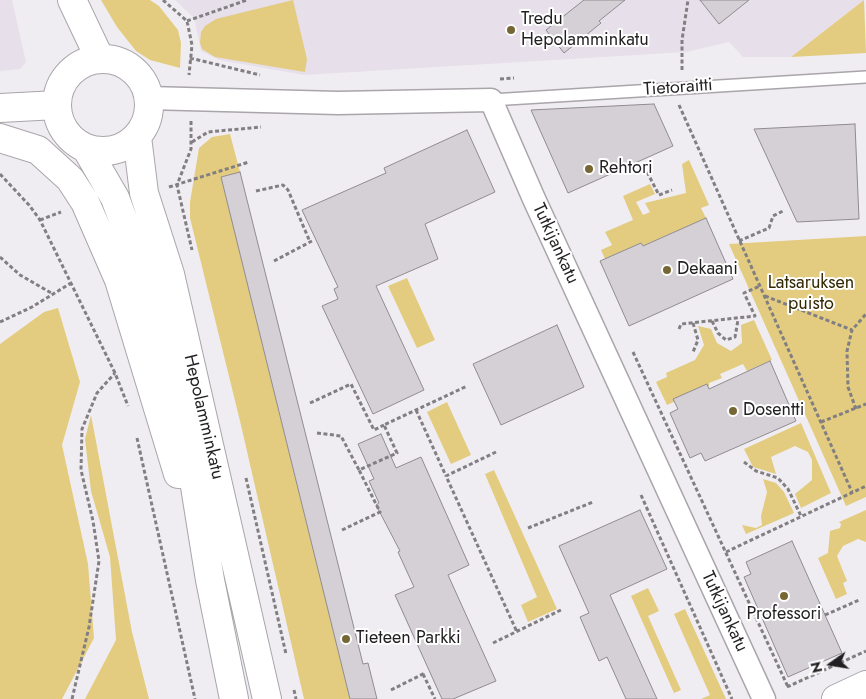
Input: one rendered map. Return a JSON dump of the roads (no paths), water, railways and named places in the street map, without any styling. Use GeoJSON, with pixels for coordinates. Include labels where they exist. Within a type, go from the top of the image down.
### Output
{"type":"FeatureCollection","features":[{"type":"Feature","properties":{"kind":"main road"},"geometry":{"type":"LineString","coordinates":[[72,0],[100,59]]}},
{"type":"Feature","properties":{"kind":"main road"},"geometry":{"type":"LineString","coordinates":[[100,59],[113,60],[126,65],[137,74],[145,85],[148,98],[149,112],[145,125],[137,137],[126,145],[114,150],[100,151],[86,148],[74,142],[65,131],[59,119],[57,105],[59,92],[65,79],[80,66],[100,59]]}},
{"type":"Feature","properties":{"kind":"main road"},"geometry":{"type":"LineString","coordinates":[[0,108],[57,105]]}},
{"type":"Feature","properties":{"kind":"main road","name":"Hepolamminkatu"},"geometry":{"type":"LineString","coordinates":[[137,137],[144,193],[170,274],[267,699]]}},
{"type":"Feature","properties":{"kind":"main road"},"geometry":{"type":"LineString","coordinates":[[0,138],[38,150],[70,179],[85,202],[119,280],[133,322],[203,564],[210,580]]}},
{"type":"Feature","properties":{"kind":"main road","name":"Hepolamminkatu"},"geometry":{"type":"LineString","coordinates":[[86,148],[115,198],[154,302],[184,418],[210,580],[234,699]]}},
{"type":"Feature","properties":{"kind":"main road"},"geometry":{"type":"LineString","coordinates":[[836,699],[866,685]]}},
{"type":"Feature","properties":{"kind":"street"},"geometry":{"type":"LineString","coordinates":[[148,98],[330,103],[491,90]]}},
{"type":"Feature","properties":{"kind":"street","name":"Tutkijankatu"},"geometry":{"type":"LineString","coordinates":[[491,90],[534,199],[764,698]]}},
{"type":"Feature","properties":{"kind":"lane","name":"Tietoraitti"},"geometry":{"type":"LineString","coordinates":[[491,90],[674,88],[866,76]]}},
{"type":"Feature","properties":{"kind":"place","name":"Tredu Hepolamminkatu"},"geometry":{"type":"Point","coordinates":[511,30]}},
{"type":"Feature","properties":{"kind":"place","name":"Rehtori"},"geometry":{"type":"Point","coordinates":[589,169]}},
{"type":"Feature","properties":{"kind":"place","name":"Dekaani"},"geometry":{"type":"Point","coordinates":[667,270]}},
{"type":"Feature","properties":{"kind":"place","name":"Dosentti"},"geometry":{"type":"Point","coordinates":[733,411]}},
{"type":"Feature","properties":{"kind":"place","name":"Professori"},"geometry":{"type":"Point","coordinates":[784,596]}},
{"type":"Feature","properties":{"kind":"place","name":"Tieteen Parkki"},"geometry":{"type":"Point","coordinates":[346,639]}},
{"type":"Feature","properties":{"kind":"park label","name":"Latsaruksen puisto"},"geometry":{"type":"Point","coordinates":[811,294]}}]}
